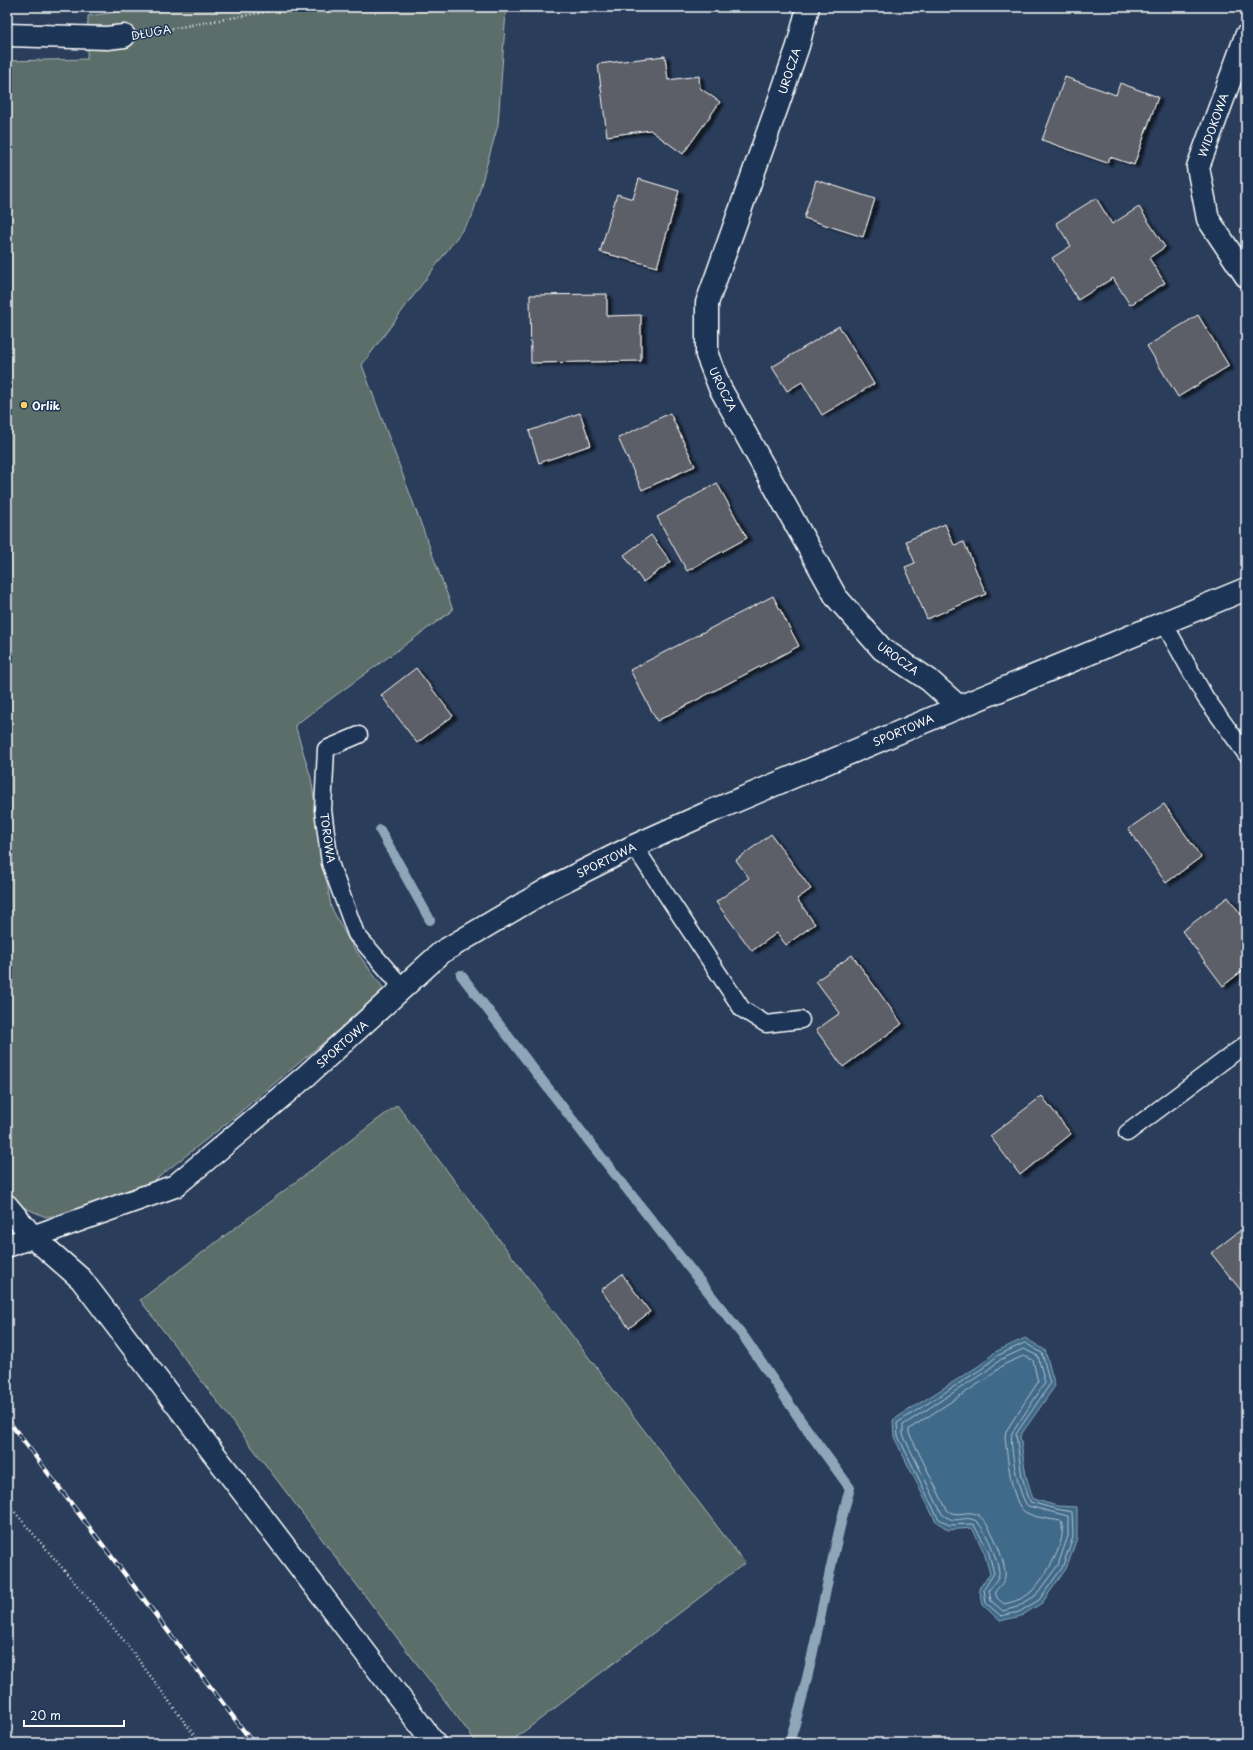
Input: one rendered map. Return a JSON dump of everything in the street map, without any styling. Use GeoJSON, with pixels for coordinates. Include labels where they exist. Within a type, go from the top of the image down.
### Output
{"type":"FeatureCollection","features":[{"type":"Feature","properties":{"kind":"street","name":"UROCZA"},"geometry":{"type":"LineString","coordinates":[[808,7],[798,46],[707,302],[707,355],[720,388],[836,597],[882,649],[929,680],[959,707]]}},
{"type":"Feature","properties":{"kind":"street","name":"DŁUGA"},"geometry":{"type":"LineString","coordinates":[[7,35],[107,38],[124,36]]}},
{"type":"Feature","properties":{"kind":"street","name":"WIDOKOWA"},"geometry":{"type":"LineString","coordinates":[[1246,36],[1198,167],[1208,219],[1246,276]]}},
{"type":"Feature","properties":{"kind":"street","name":"SPORTOWA"},"geometry":{"type":"LineString","coordinates":[[7,1246],[176,1186],[306,1076],[442,952],[550,888],[634,846],[959,707],[1246,589]]}},
{"type":"Feature","properties":{"kind":"street"},"geometry":{"type":"LineString","coordinates":[[7,1206],[33,1237],[81,1279],[434,1743]]}},
{"type":"Feature","properties":{"kind":"lane"},"geometry":{"type":"LineString","coordinates":[[1164,623],[1205,698],[1246,754]]}},
{"type":"Feature","properties":{"kind":"lane","name":"TOROWA"},"geometry":{"type":"LineString","coordinates":[[359,735],[326,749],[323,810],[330,863],[356,934],[403,988]]}},
{"type":"Feature","properties":{"kind":"lane"},"geometry":{"type":"LineString","coordinates":[[634,846],[742,1009],[766,1024],[801,1020]]}},
{"type":"Feature","properties":{"kind":"lane"},"geometry":{"type":"LineString","coordinates":[[1127,1132],[1246,1044]]}},
{"type":"Feature","properties":{"kind":"path","name":"DŁUGA"},"geometry":{"type":"LineString","coordinates":[[124,36],[293,7]]}},
{"type":"Feature","properties":{"kind":"path"},"geometry":{"type":"LineString","coordinates":[[7,1503],[126,1643],[200,1743]]}},
{"type":"Feature","properties":{"kind":"shaded area"},"geometry":{"type":"Polygon","coordinates":[[[152,7],[507,7],[498,125],[472,217],[362,365],[453,610],[295,725],[311,778],[331,907],[351,944],[384,989],[329,1038],[227,1123],[145,1188],[90,1210],[46,1217],[25,1208],[7,1192],[7,61],[87,59],[88,16],[152,7]]]}},
{"type":"Feature","properties":{"kind":"shaded area"},"geometry":{"type":"Polygon","coordinates":[[[397,1105],[745,1563],[509,1743],[477,1743],[140,1300],[397,1105]]]}},
{"type":"Feature","properties":{"kind":"water"},"geometry":{"type":"Polygon","coordinates":[[[1025,1338],[1045,1350],[1055,1386],[1020,1436],[1026,1476],[1033,1499],[1057,1506],[1077,1507],[1077,1538],[1066,1569],[1042,1603],[1021,1616],[1000,1621],[983,1605],[979,1588],[990,1574],[984,1552],[972,1528],[948,1530],[935,1520],[894,1437],[893,1420],[980,1365],[995,1352],[1025,1338]]]}},
{"type":"Feature","properties":{"kind":"building"},"geometry":{"type":"Polygon","coordinates":[[[665,56],[668,80],[699,76],[700,88],[720,102],[683,154],[650,130],[607,136],[598,64],[665,56]]]}},
{"type":"Feature","properties":{"kind":"building"},"geometry":{"type":"Polygon","coordinates":[[[1065,77],[1116,95],[1120,83],[1158,97],[1134,165],[1110,157],[1107,163],[1042,140],[1065,77]]]}},
{"type":"Feature","properties":{"kind":"building"},"geometry":{"type":"Polygon","coordinates":[[[639,179],[679,191],[657,267],[600,252],[617,194],[633,199],[639,179]]]}},
{"type":"Feature","properties":{"kind":"building"},"geometry":{"type":"Polygon","coordinates":[[[816,180],[875,199],[863,237],[804,218],[816,180]]]}},
{"type":"Feature","properties":{"kind":"building"},"geometry":{"type":"Polygon","coordinates":[[[1096,198],[1112,224],[1139,207],[1165,247],[1149,258],[1165,283],[1130,305],[1113,278],[1078,300],[1052,258],[1071,246],[1056,223],[1096,198]]]}},
{"type":"Feature","properties":{"kind":"building"},"geometry":{"type":"Polygon","coordinates":[[[607,294],[607,316],[641,315],[641,361],[531,363],[530,295],[607,294]]]}},
{"type":"Feature","properties":{"kind":"building"},"geometry":{"type":"Polygon","coordinates":[[[1198,315],[1229,366],[1178,397],[1147,346],[1198,315]]]}},
{"type":"Feature","properties":{"kind":"building"},"geometry":{"type":"Polygon","coordinates":[[[839,326],[874,384],[822,415],[802,382],[787,391],[772,367],[839,326]]]}},
{"type":"Feature","properties":{"kind":"building"},"geometry":{"type":"Polygon","coordinates":[[[580,413],[591,445],[539,463],[529,431],[580,413]]]}},
{"type":"Feature","properties":{"kind":"building"},"geometry":{"type":"Polygon","coordinates":[[[670,413],[695,466],[642,490],[618,438],[670,413]]]}},
{"type":"Feature","properties":{"kind":"building"},"geometry":{"type":"Polygon","coordinates":[[[717,483],[747,538],[687,571],[657,517],[717,483]]]}},
{"type":"Feature","properties":{"kind":"building"},"geometry":{"type":"Polygon","coordinates":[[[945,524],[954,545],[964,542],[986,594],[927,619],[905,567],[915,563],[906,541],[945,524]]]}},
{"type":"Feature","properties":{"kind":"building"},"geometry":{"type":"Polygon","coordinates":[[[651,535],[671,562],[643,582],[624,555],[651,535]]]}},
{"type":"Feature","properties":{"kind":"building"},"geometry":{"type":"Polygon","coordinates":[[[773,596],[799,646],[657,721],[630,670],[773,596]]]}},
{"type":"Feature","properties":{"kind":"building"},"geometry":{"type":"Polygon","coordinates":[[[416,668],[453,716],[417,743],[381,695],[416,668]]]}},
{"type":"Feature","properties":{"kind":"building"},"geometry":{"type":"Polygon","coordinates":[[[1164,804],[1201,857],[1166,883],[1128,829],[1164,804]]]}},
{"type":"Feature","properties":{"kind":"building"},"geometry":{"type":"Polygon","coordinates":[[[771,834],[811,889],[797,899],[815,924],[786,945],[777,933],[752,951],[716,902],[749,878],[736,860],[771,834]]]}},
{"type":"Feature","properties":{"kind":"building"},"geometry":{"type":"Polygon","coordinates":[[[1228,897],[1246,921],[1246,968],[1223,986],[1182,931],[1228,897]]]}},
{"type":"Feature","properties":{"kind":"building"},"geometry":{"type":"Polygon","coordinates":[[[852,955],[902,1024],[843,1067],[816,1030],[840,1013],[816,981],[852,955]]]}},
{"type":"Feature","properties":{"kind":"building"},"geometry":{"type":"Polygon","coordinates":[[[1042,1096],[1071,1134],[1020,1175],[990,1136],[1042,1096]]]}},
{"type":"Feature","properties":{"kind":"building"},"geometry":{"type":"Polygon","coordinates":[[[1246,1226],[1246,1290],[1243,1293],[1211,1253],[1246,1226]]]}},
{"type":"Feature","properties":{"kind":"building"},"geometry":{"type":"Polygon","coordinates":[[[622,1274],[650,1312],[629,1328],[601,1290],[622,1274]]]}},
{"type":"Feature","properties":{"kind":"waterway"},"geometry":{"type":"LineString","coordinates":[[380,830],[430,920]]}},
{"type":"Feature","properties":{"kind":"waterway"},"geometry":{"type":"LineString","coordinates":[[461,975],[588,1140],[744,1337],[801,1421],[850,1488],[834,1552],[807,1680],[789,1743]]}},
{"type":"Feature","properties":{"kind":"railway"},"geometry":{"type":"LineString","coordinates":[[7,1419],[253,1743]]}},
{"type":"Feature","properties":{"kind":"place","name":"Orlik"},"geometry":{"type":"Point","coordinates":[24,405]}}]}
